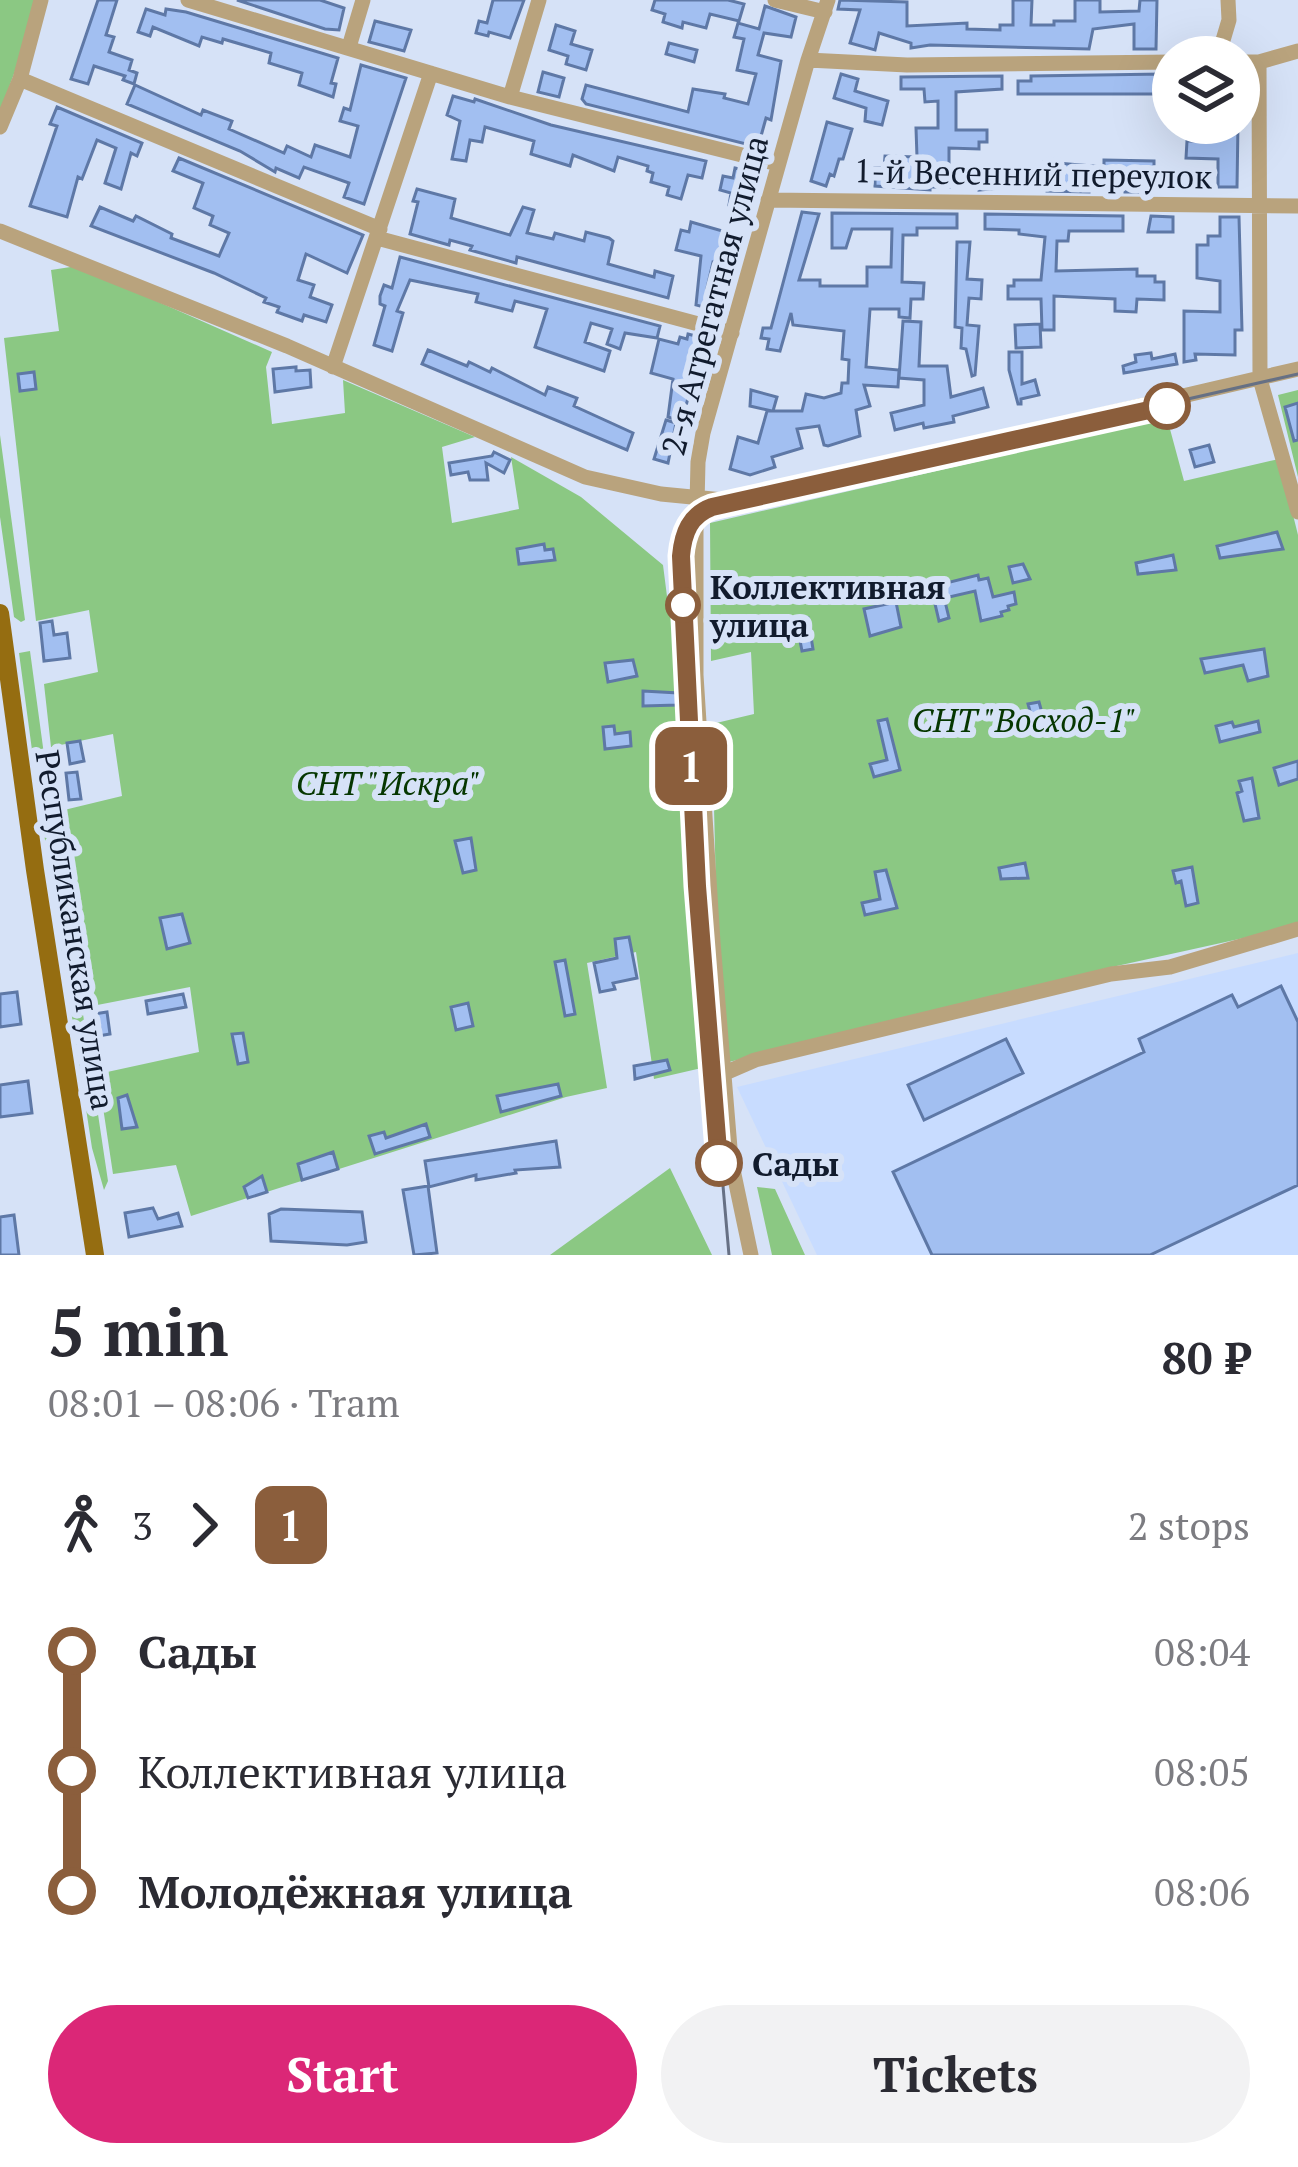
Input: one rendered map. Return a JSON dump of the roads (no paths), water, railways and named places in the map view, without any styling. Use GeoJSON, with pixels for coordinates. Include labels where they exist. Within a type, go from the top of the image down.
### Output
{"type":"FeatureCollection","features":[{"type":"Feature","properties":{"kind":"main road","name":"Республиканская улица"},"geometry":{"type":"LineString","coordinates":[[0,613],[95,1255]]}},
{"type":"Feature","properties":{"kind":"street"},"geometry":{"type":"LineString","coordinates":[[0,127],[20,79],[41,0]]}},
{"type":"Feature","properties":{"kind":"street"},"geometry":{"type":"LineString","coordinates":[[188,0],[510,97],[778,164]]}},
{"type":"Feature","properties":{"kind":"street"},"geometry":{"type":"LineString","coordinates":[[350,46],[363,0]]}},
{"type":"Feature","properties":{"kind":"street"},"geometry":{"type":"LineString","coordinates":[[510,97],[539,0]]}},
{"type":"Feature","properties":{"kind":"street"},"geometry":{"type":"LineString","coordinates":[[775,0],[827,6]]}},
{"type":"Feature","properties":{"kind":"street"},"geometry":{"type":"LineString","coordinates":[[1224,36],[1228,0]]}},
{"type":"Feature","properties":{"kind":"street","name":"2-я Агрегатная улица"},"geometry":{"type":"LineString","coordinates":[[751,1255],[731,1160],[696,675],[698,461],[778,164],[827,6]]}},
{"type":"Feature","properties":{"kind":"street"},"geometry":{"type":"LineString","coordinates":[[1260,62],[1298,51]]}},
{"type":"Feature","properties":{"kind":"street"},"geometry":{"type":"LineString","coordinates":[[808,60],[907,65],[1152,62]]}},
{"type":"Feature","properties":{"kind":"street"},"geometry":{"type":"LineString","coordinates":[[333,367],[431,73]]}},
{"type":"Feature","properties":{"kind":"street"},"geometry":{"type":"LineString","coordinates":[[20,79],[378,233],[732,333]]}},
{"type":"Feature","properties":{"kind":"street"},"geometry":{"type":"LineString","coordinates":[[1258,144],[1259,380],[1298,512]]}},
{"type":"Feature","properties":{"kind":"street","name":"1-й Весенний переулок"},"geometry":{"type":"LineString","coordinates":[[768,200],[1298,206]]}},
{"type":"Feature","properties":{"kind":"street"},"geometry":{"type":"LineString","coordinates":[[0,231],[333,367],[585,478],[697,502],[871,469],[1298,369]]}},
{"type":"Feature","properties":{"kind":"street"},"geometry":{"type":"LineString","coordinates":[[724,1072],[755,1060],[1111,974],[1170,968],[1298,929]]}},
{"type":"Feature","properties":{"kind":"tram line"},"geometry":{"type":"LineString","coordinates":[[729,1255],[697,886],[681,556],[689,526],[712,507],[1298,374]]}},
{"type":"Feature","properties":{"kind":"tram line","name":"1"},"geometry":{"type":"LineString","coordinates":[[719,1163],[697,886],[681,556],[687,529],[712,507],[1167,406]]}},
{"type":"Feature","properties":{"kind":"place","name":"Коллективная улица"},"geometry":{"type":"Point","coordinates":[683,605]}},
{"type":"Feature","properties":{"kind":"place","name":"Сады"},"geometry":{"type":"Point","coordinates":[719,1163]}},
{"type":"Feature","properties":{"kind":"park label","name":"СНТ \"Восход-1\""},"geometry":{"type":"Point","coordinates":[1024,719]}},
{"type":"Feature","properties":{"kind":"park label","name":"СНТ \"Искра\""},"geometry":{"type":"Point","coordinates":[388,782]}}]}
